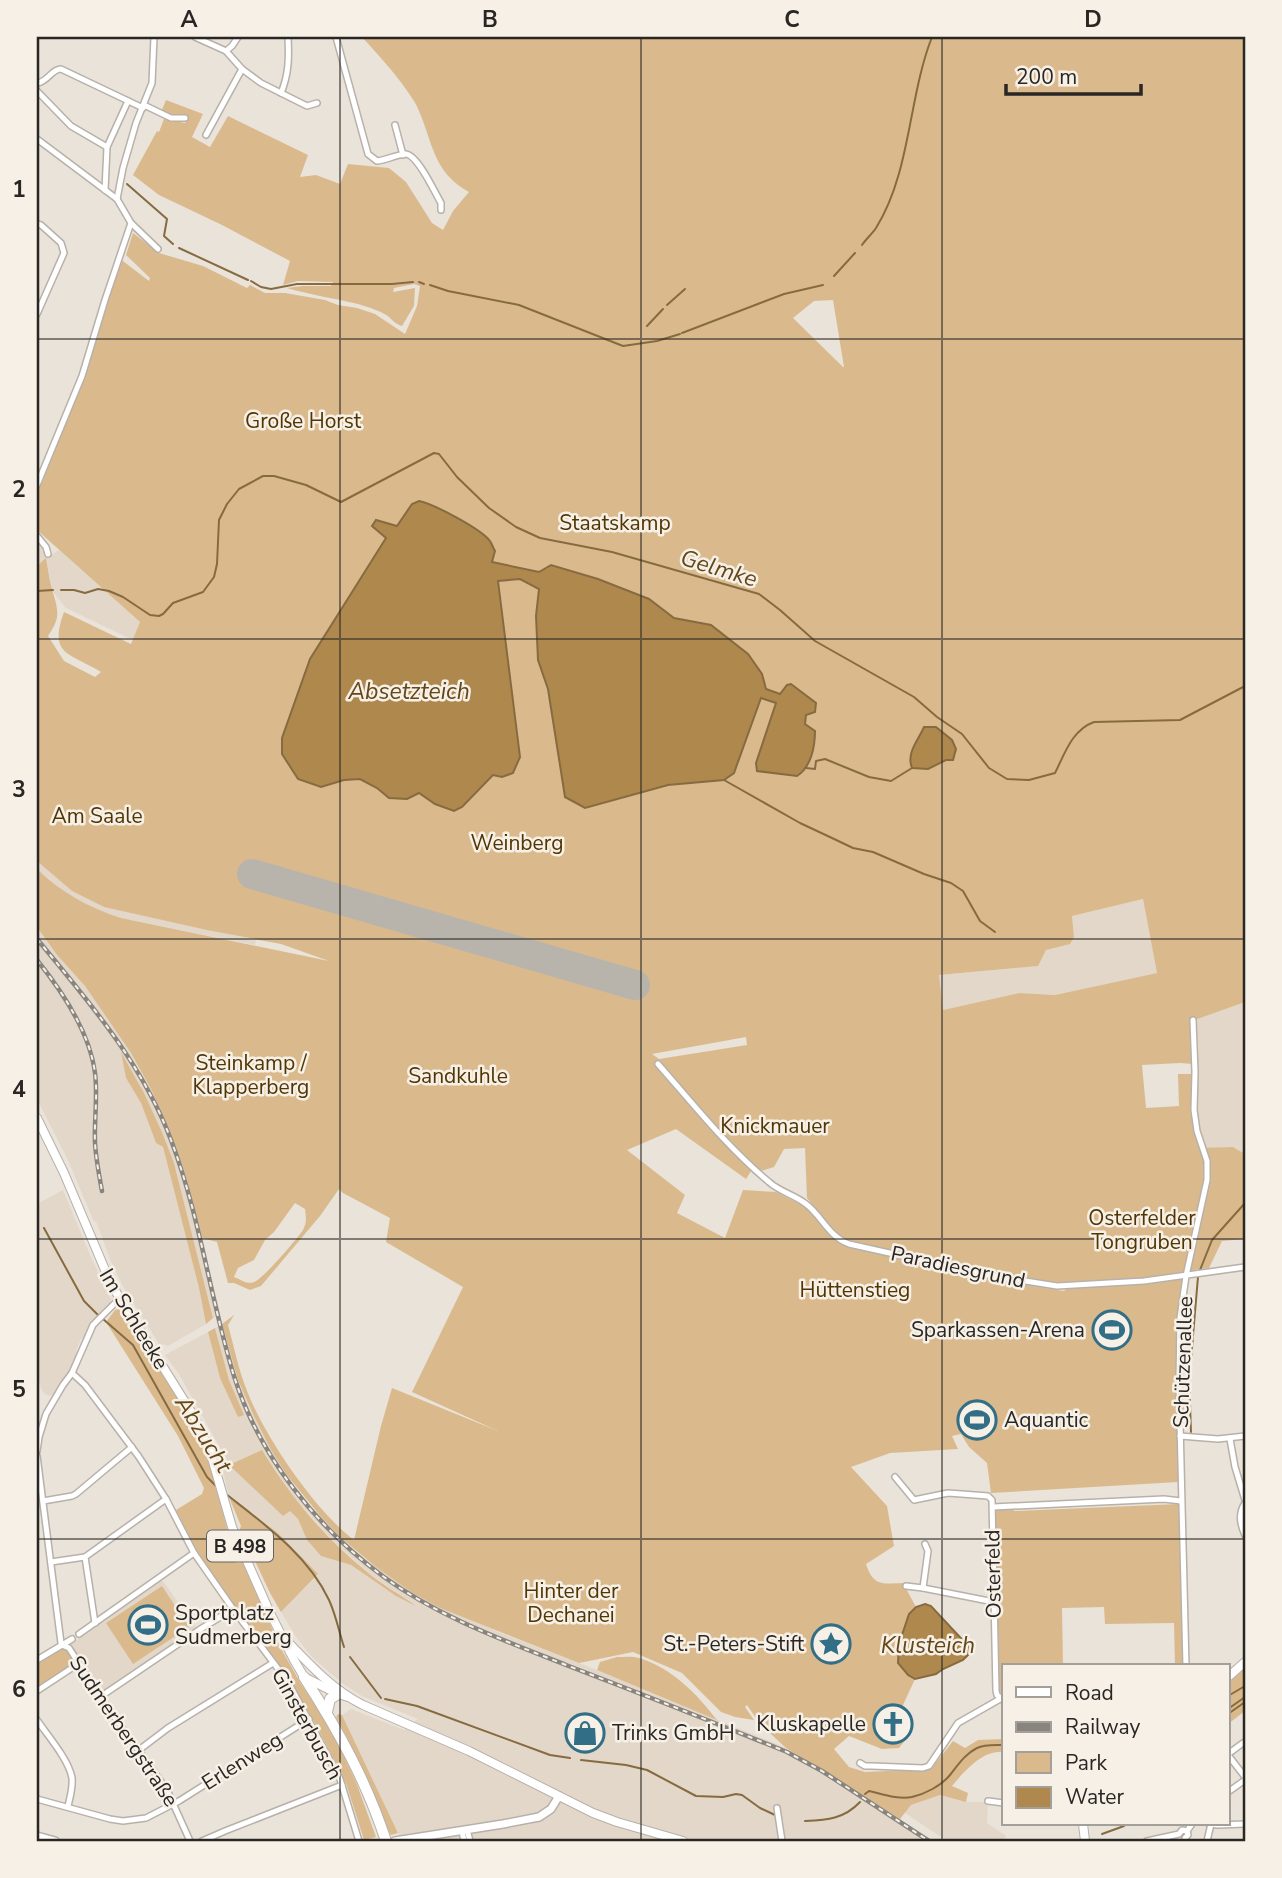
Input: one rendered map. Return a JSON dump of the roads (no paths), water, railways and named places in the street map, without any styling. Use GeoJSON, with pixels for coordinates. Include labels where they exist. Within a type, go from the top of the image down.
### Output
{"type":"FeatureCollection","features":[{"type":"Feature","properties":{"kind":"highway"},"geometry":{"type":"LineString","coordinates":[[304,1677],[327,1712],[358,1769],[385,1837]]}},
{"type":"Feature","properties":{"kind":"highway"},"geometry":{"type":"LineString","coordinates":[[327,1712],[330,1699],[343,1696]]}},
{"type":"Feature","properties":{"kind":"main road","name":"Im Schleeke"},"geometry":{"type":"LineString","coordinates":[[37,1118],[64,1173],[104,1270],[200,1427],[237,1540],[280,1634],[304,1677],[469,1751],[593,1813],[682,1841]]}},
{"type":"Feature","properties":{"kind":"main road","name":"Im Schleeke"},"geometry":{"type":"LineString","coordinates":[[280,1634],[343,1696]]}},
{"type":"Feature","properties":{"kind":"main road"},"geometry":{"type":"LineString","coordinates":[[1230,1674],[1245,1662]]}},
{"type":"Feature","properties":{"kind":"main road"},"geometry":{"type":"LineString","coordinates":[[395,1841],[520,1822],[546,1813],[558,1795]]}},
{"type":"Feature","properties":{"kind":"main road"},"geometry":{"type":"LineString","coordinates":[[37,1836],[55,1841]]}},
{"type":"Feature","properties":{"kind":"street"},"geometry":{"type":"LineString","coordinates":[[117,199],[122,168],[152,83],[154,37]]}},
{"type":"Feature","properties":{"kind":"street"},"geometry":{"type":"LineString","coordinates":[[195,37],[226,51],[242,69],[261,83],[307,106],[317,103]]}},
{"type":"Feature","properties":{"kind":"street"},"geometry":{"type":"LineString","coordinates":[[226,51],[237,37]]}},
{"type":"Feature","properties":{"kind":"street"},"geometry":{"type":"LineString","coordinates":[[281,93],[289,59],[288,37]]}},
{"type":"Feature","properties":{"kind":"street"},"geometry":{"type":"LineString","coordinates":[[337,37],[368,154],[377,161],[411,155],[441,203],[441,210]]}},
{"type":"Feature","properties":{"kind":"street"},"geometry":{"type":"LineString","coordinates":[[107,148],[71,126],[37,86],[61,69],[170,118],[185,118]]}},
{"type":"Feature","properties":{"kind":"street"},"geometry":{"type":"LineString","coordinates":[[206,135],[242,69]]}},
{"type":"Feature","properties":{"kind":"street"},"geometry":{"type":"LineString","coordinates":[[105,190],[107,148],[128,101]]}},
{"type":"Feature","properties":{"kind":"street"},"geometry":{"type":"LineString","coordinates":[[395,125],[403,155]]}},
{"type":"Feature","properties":{"kind":"street"},"geometry":{"type":"LineString","coordinates":[[37,139],[117,199],[131,223],[158,249]]}},
{"type":"Feature","properties":{"kind":"street"},"geometry":{"type":"LineString","coordinates":[[37,223],[61,243],[64,253],[37,314]]}},
{"type":"Feature","properties":{"kind":"street"},"geometry":{"type":"LineString","coordinates":[[37,485],[82,376],[131,223]]}},
{"type":"Feature","properties":{"kind":"street"},"geometry":{"type":"LineString","coordinates":[[37,536],[48,554]]}},
{"type":"Feature","properties":{"kind":"street","name":"Schützenallee"},"geometry":{"type":"LineString","coordinates":[[1186,1664],[1181,1501],[1180,1318],[1208,1166],[1195,1116],[1193,1020]]}},
{"type":"Feature","properties":{"kind":"street","name":"Paradiesgrund"},"geometry":{"type":"LineString","coordinates":[[658,1064],[741,1158],[775,1187],[807,1204],[833,1235],[849,1244],[993,1276],[1057,1286],[1186,1276],[1245,1267]]}},
{"type":"Feature","properties":{"kind":"street","name":"Sudmerbergstraße"},"geometry":{"type":"LineString","coordinates":[[120,1298],[97,1321],[72,1373],[46,1414],[37,1454],[43,1501],[62,1646],[69,1648],[100,1697],[158,1775],[175,1803],[190,1841]]}},
{"type":"Feature","properties":{"kind":"street","name":"Ginsterbusch"},"geometry":{"type":"LineString","coordinates":[[72,1373],[85,1385],[153,1477],[194,1553],[288,1682],[336,1769],[359,1841]]}},
{"type":"Feature","properties":{"kind":"street"},"geometry":{"type":"LineString","coordinates":[[1180,1436],[1230,1439],[1245,1436]]}},
{"type":"Feature","properties":{"kind":"street"},"geometry":{"type":"LineString","coordinates":[[1230,1439],[1245,1502],[1241,1510],[1245,1535]]}},
{"type":"Feature","properties":{"kind":"street"},"geometry":{"type":"LineString","coordinates":[[43,1501],[76,1494],[132,1447]]}},
{"type":"Feature","properties":{"kind":"street"},"geometry":{"type":"LineString","coordinates":[[895,1477],[914,1500],[948,1493],[988,1496],[993,1507]]}},
{"type":"Feature","properties":{"kind":"street"},"geometry":{"type":"LineString","coordinates":[[51,1562],[85,1557],[166,1499]]}},
{"type":"Feature","properties":{"kind":"street","name":"Osterfeld"},"geometry":{"type":"LineString","coordinates":[[1002,1700],[996,1690],[993,1507],[1164,1499],[1181,1501]]}},
{"type":"Feature","properties":{"kind":"street"},"geometry":{"type":"LineString","coordinates":[[923,1588],[928,1551],[925,1544]]}},
{"type":"Feature","properties":{"kind":"street"},"geometry":{"type":"LineString","coordinates":[[79,1634],[194,1553]]}},
{"type":"Feature","properties":{"kind":"street"},"geometry":{"type":"LineString","coordinates":[[85,1557],[94,1623]]}},
{"type":"Feature","properties":{"kind":"street"},"geometry":{"type":"LineString","coordinates":[[906,1586],[994,1602]]}},
{"type":"Feature","properties":{"kind":"street"},"geometry":{"type":"LineString","coordinates":[[100,1697],[233,1609]]}},
{"type":"Feature","properties":{"kind":"street"},"geometry":{"type":"LineString","coordinates":[[37,1660],[72,1639]]}},
{"type":"Feature","properties":{"kind":"street"},"geometry":{"type":"LineString","coordinates":[[139,1750],[168,1728],[273,1663]]}},
{"type":"Feature","properties":{"kind":"street"},"geometry":{"type":"LineString","coordinates":[[37,1690],[78,1664]]}},
{"type":"Feature","properties":{"kind":"street"},"geometry":{"type":"LineString","coordinates":[[860,1763],[865,1766],[926,1768],[932,1764],[958,1723],[1002,1700]]}},
{"type":"Feature","properties":{"kind":"street","name":"Erlenweg"},"geometry":{"type":"LineString","coordinates":[[37,1799],[110,1819],[135,1821],[146,1818],[175,1803],[309,1719]]}},
{"type":"Feature","properties":{"kind":"street"},"geometry":{"type":"LineString","coordinates":[[37,1720],[68,1766],[72,1791],[68,1807]]}},
{"type":"Feature","properties":{"kind":"street"},"geometry":{"type":"LineString","coordinates":[[1230,1753],[1243,1743]]}},
{"type":"Feature","properties":{"kind":"street"},"geometry":{"type":"LineString","coordinates":[[1230,1757],[1245,1779],[1230,1790]]}},
{"type":"Feature","properties":{"kind":"street"},"geometry":{"type":"LineString","coordinates":[[202,1841],[342,1785]]}},
{"type":"Feature","properties":{"kind":"street"},"geometry":{"type":"LineString","coordinates":[[988,1801],[1002,1803]]}},
{"type":"Feature","properties":{"kind":"street"},"geometry":{"type":"LineString","coordinates":[[777,1808],[782,1841]]}},
{"type":"Feature","properties":{"kind":"street"},"geometry":{"type":"LineString","coordinates":[[1147,1841],[1183,1829],[1188,1835],[1186,1840]]}},
{"type":"Feature","properties":{"kind":"street"},"geometry":{"type":"LineString","coordinates":[[464,1830],[464,1841]]}},
{"type":"Feature","properties":{"kind":"street"},"geometry":{"type":"LineString","coordinates":[[464,1830],[470,1841]]}},
{"type":"Feature","properties":{"kind":"water","name":"Absetzteich"},"geometry":{"type":"Polygon","coordinates":[[[419,501],[457,518],[485,536],[495,551],[492,562],[539,572],[551,565],[598,579],[649,599],[674,618],[711,625],[748,654],[762,674],[766,689],[780,694],[791,684],[816,703],[815,712],[806,715],[805,724],[815,731],[813,750],[806,767],[797,776],[757,771],[756,763],[776,703],[761,698],[734,773],[724,780],[668,785],[585,808],[565,797],[548,689],[538,660],[536,616],[539,589],[520,579],[498,581],[520,757],[513,773],[502,777],[493,775],[462,807],[454,811],[435,804],[419,793],[407,799],[389,798],[360,779],[344,780],[321,787],[298,779],[282,754],[282,738],[310,659],[386,538],[372,526],[376,520],[397,526],[412,504],[419,501]]]}},
{"type":"Feature","properties":{"kind":"water"},"geometry":{"type":"Polygon","coordinates":[[[924,727],[936,727],[952,740],[956,749],[953,760],[946,760],[928,769],[912,768],[910,757],[924,727]]]}},
{"type":"Feature","properties":{"kind":"water","name":"Klusteich"},"geometry":{"type":"Polygon","coordinates":[[[925,1604],[931,1606],[970,1648],[970,1653],[963,1660],[936,1674],[915,1679],[898,1663],[899,1644],[909,1614],[916,1607],[925,1604]]]}},
{"type":"Feature","properties":{"kind":"waterway"},"geometry":{"type":"LineString","coordinates":[[862,245],[876,228],[896,183],[924,60],[932,37]]}},
{"type":"Feature","properties":{"kind":"waterway"},"geometry":{"type":"LineString","coordinates":[[127,184],[167,219],[164,236],[173,244]]}},
{"type":"Feature","properties":{"kind":"waterway"},"geometry":{"type":"LineString","coordinates":[[179,248],[248,280]]}},
{"type":"Feature","properties":{"kind":"waterway"},"geometry":{"type":"LineString","coordinates":[[834,276],[855,253]]}},
{"type":"Feature","properties":{"kind":"waterway"},"geometry":{"type":"LineString","coordinates":[[251,281],[271,289],[297,284],[413,282]]}},
{"type":"Feature","properties":{"kind":"waterway"},"geometry":{"type":"LineString","coordinates":[[419,282],[424,284]]}},
{"type":"Feature","properties":{"kind":"waterway"},"geometry":{"type":"LineString","coordinates":[[430,285],[519,305],[623,346],[657,341],[680,334]]}},
{"type":"Feature","properties":{"kind":"waterway"},"geometry":{"type":"LineString","coordinates":[[682,333],[784,294],[823,285]]}},
{"type":"Feature","properties":{"kind":"waterway"},"geometry":{"type":"LineString","coordinates":[[667,305],[685,289]]}},
{"type":"Feature","properties":{"kind":"waterway"},"geometry":{"type":"LineString","coordinates":[[647,326],[663,309]]}},
{"type":"Feature","properties":{"kind":"waterway","name":"Gelmke"},"geometry":{"type":"LineString","coordinates":[[61,590],[85,593],[98,589],[109,591],[150,615],[159,616],[173,603],[203,592],[214,577],[219,520],[239,489],[263,476],[274,476],[306,485],[341,502],[434,453],[439,454],[457,477],[489,508],[516,527],[540,538],[612,552],[759,594],[815,641],[914,697],[962,734],[989,768],[1007,779],[1029,780],[1055,773],[1075,736],[1094,722],[1180,720],[1245,686]]}},
{"type":"Feature","properties":{"kind":"waterway","name":"Gelmke"},"geometry":{"type":"LineString","coordinates":[[37,591],[53,590]]}},
{"type":"Feature","properties":{"kind":"waterway"},"geometry":{"type":"LineString","coordinates":[[806,768],[815,769],[816,761],[825,759],[869,777],[891,781],[912,768]]}},
{"type":"Feature","properties":{"kind":"waterway"},"geometry":{"type":"LineString","coordinates":[[724,780],[800,823],[853,848],[873,852],[951,883],[963,891],[980,921],[995,932]]}},
{"type":"Feature","properties":{"kind":"waterway"},"geometry":{"type":"LineString","coordinates":[[1200,1270],[1212,1240],[1245,1203]]}},
{"type":"Feature","properties":{"kind":"waterway","name":"Abzucht"},"geometry":{"type":"LineString","coordinates":[[44,1228],[84,1301],[98,1315]]}},
{"type":"Feature","properties":{"kind":"waterway"},"geometry":{"type":"LineString","coordinates":[[1191,1359],[1198,1277]]}},
{"type":"Feature","properties":{"kind":"waterway","name":"Abzucht"},"geometry":{"type":"LineString","coordinates":[[103,1319],[133,1345],[207,1477],[216,1486]]}},
{"type":"Feature","properties":{"kind":"waterway"},"geometry":{"type":"LineString","coordinates":[[1189,1377],[1191,1432]]}},
{"type":"Feature","properties":{"kind":"waterway","name":"Abzucht"},"geometry":{"type":"LineString","coordinates":[[226,1494],[284,1541],[309,1569],[329,1600],[344,1647]]}},
{"type":"Feature","properties":{"kind":"waterway","name":"Abzucht"},"geometry":{"type":"LineString","coordinates":[[350,1657],[381,1698]]}},
{"type":"Feature","properties":{"kind":"waterway","name":"Abzucht"},"geometry":{"type":"LineString","coordinates":[[1230,1695],[1245,1686]]}},
{"type":"Feature","properties":{"kind":"waterway"},"geometry":{"type":"LineString","coordinates":[[1230,1708],[1245,1697]]}},
{"type":"Feature","properties":{"kind":"waterway","name":"Abzucht"},"geometry":{"type":"LineString","coordinates":[[385,1699],[417,1706],[550,1755],[570,1758]]}},
{"type":"Feature","properties":{"kind":"waterway"},"geometry":{"type":"LineString","coordinates":[[1230,1713],[1245,1702]]}},
{"type":"Feature","properties":{"kind":"waterway","name":"Abzucht"},"geometry":{"type":"LineString","coordinates":[[865,1794],[869,1791],[902,1798],[922,1794],[942,1783],[973,1750],[983,1746],[1002,1745]]}},
{"type":"Feature","properties":{"kind":"waterway","name":"Abzucht"},"geometry":{"type":"LineString","coordinates":[[581,1760],[647,1770],[696,1796],[742,1795],[775,1815]]}},
{"type":"Feature","properties":{"kind":"waterway","name":"Abzucht"},"geometry":{"type":"LineString","coordinates":[[805,1821],[841,1815],[860,1802]]}},
{"type":"Feature","properties":{"kind":"waterway"},"geometry":{"type":"LineString","coordinates":[[1102,1834],[1124,1826]]}},
{"type":"Feature","properties":{"kind":"railway"},"geometry":{"type":"LineString","coordinates":[[37,939],[113,1034],[159,1112],[190,1198],[226,1347],[245,1406],[275,1462],[293,1488],[336,1536],[384,1577],[449,1616],[787,1752],[822,1771],[929,1841]]}},
{"type":"Feature","properties":{"kind":"railway"},"geometry":{"type":"LineString","coordinates":[[37,960],[74,1013],[92,1058],[96,1090],[95,1143],[102,1191]]}},
{"type":"Feature","properties":{"kind":"place","name":"Sparkassen-Arena"},"geometry":{"type":"Point","coordinates":[1112,1330]}},
{"type":"Feature","properties":{"kind":"place","name":"Aquantic"},"geometry":{"type":"Point","coordinates":[977,1420]}},
{"type":"Feature","properties":{"kind":"place","name":"Sportplatz Sudmerberg"},"geometry":{"type":"Point","coordinates":[148,1625]}},
{"type":"Feature","properties":{"kind":"place","name":"St.-Peters-Stift"},"geometry":{"type":"Point","coordinates":[831,1644]}},
{"type":"Feature","properties":{"kind":"place","name":"Kluskapelle"},"geometry":{"type":"Point","coordinates":[893,1724]}},
{"type":"Feature","properties":{"kind":"place","name":"Trinks GmbH"},"geometry":{"type":"Point","coordinates":[585,1733]}},
{"type":"Feature","properties":{"kind":"park label","name":"Große Horst"},"geometry":{"type":"Point","coordinates":[303,421]}},
{"type":"Feature","properties":{"kind":"park label","name":"Staatskamp"},"geometry":{"type":"Point","coordinates":[615,523]}},
{"type":"Feature","properties":{"kind":"park label","name":"Am Saale"},"geometry":{"type":"Point","coordinates":[97,816]}},
{"type":"Feature","properties":{"kind":"park label","name":"Weinberg"},"geometry":{"type":"Point","coordinates":[517,843]}},
{"type":"Feature","properties":{"kind":"park label","name":"Steinkamp / Klapperberg"},"geometry":{"type":"Point","coordinates":[251,1075]}},
{"type":"Feature","properties":{"kind":"park label","name":"Sandkuhle"},"geometry":{"type":"Point","coordinates":[458,1076]}},
{"type":"Feature","properties":{"kind":"park label","name":"Knickmauer"},"geometry":{"type":"Point","coordinates":[775,1126]}},
{"type":"Feature","properties":{"kind":"park label","name":"Osterfelder Tongruben"},"geometry":{"type":"Point","coordinates":[1142,1230]}},
{"type":"Feature","properties":{"kind":"park label","name":"Hüttenstieg"},"geometry":{"type":"Point","coordinates":[855,1290]}},
{"type":"Feature","properties":{"kind":"park label","name":"Hinter der Dechanei"},"geometry":{"type":"Point","coordinates":[571,1603]}}]}
